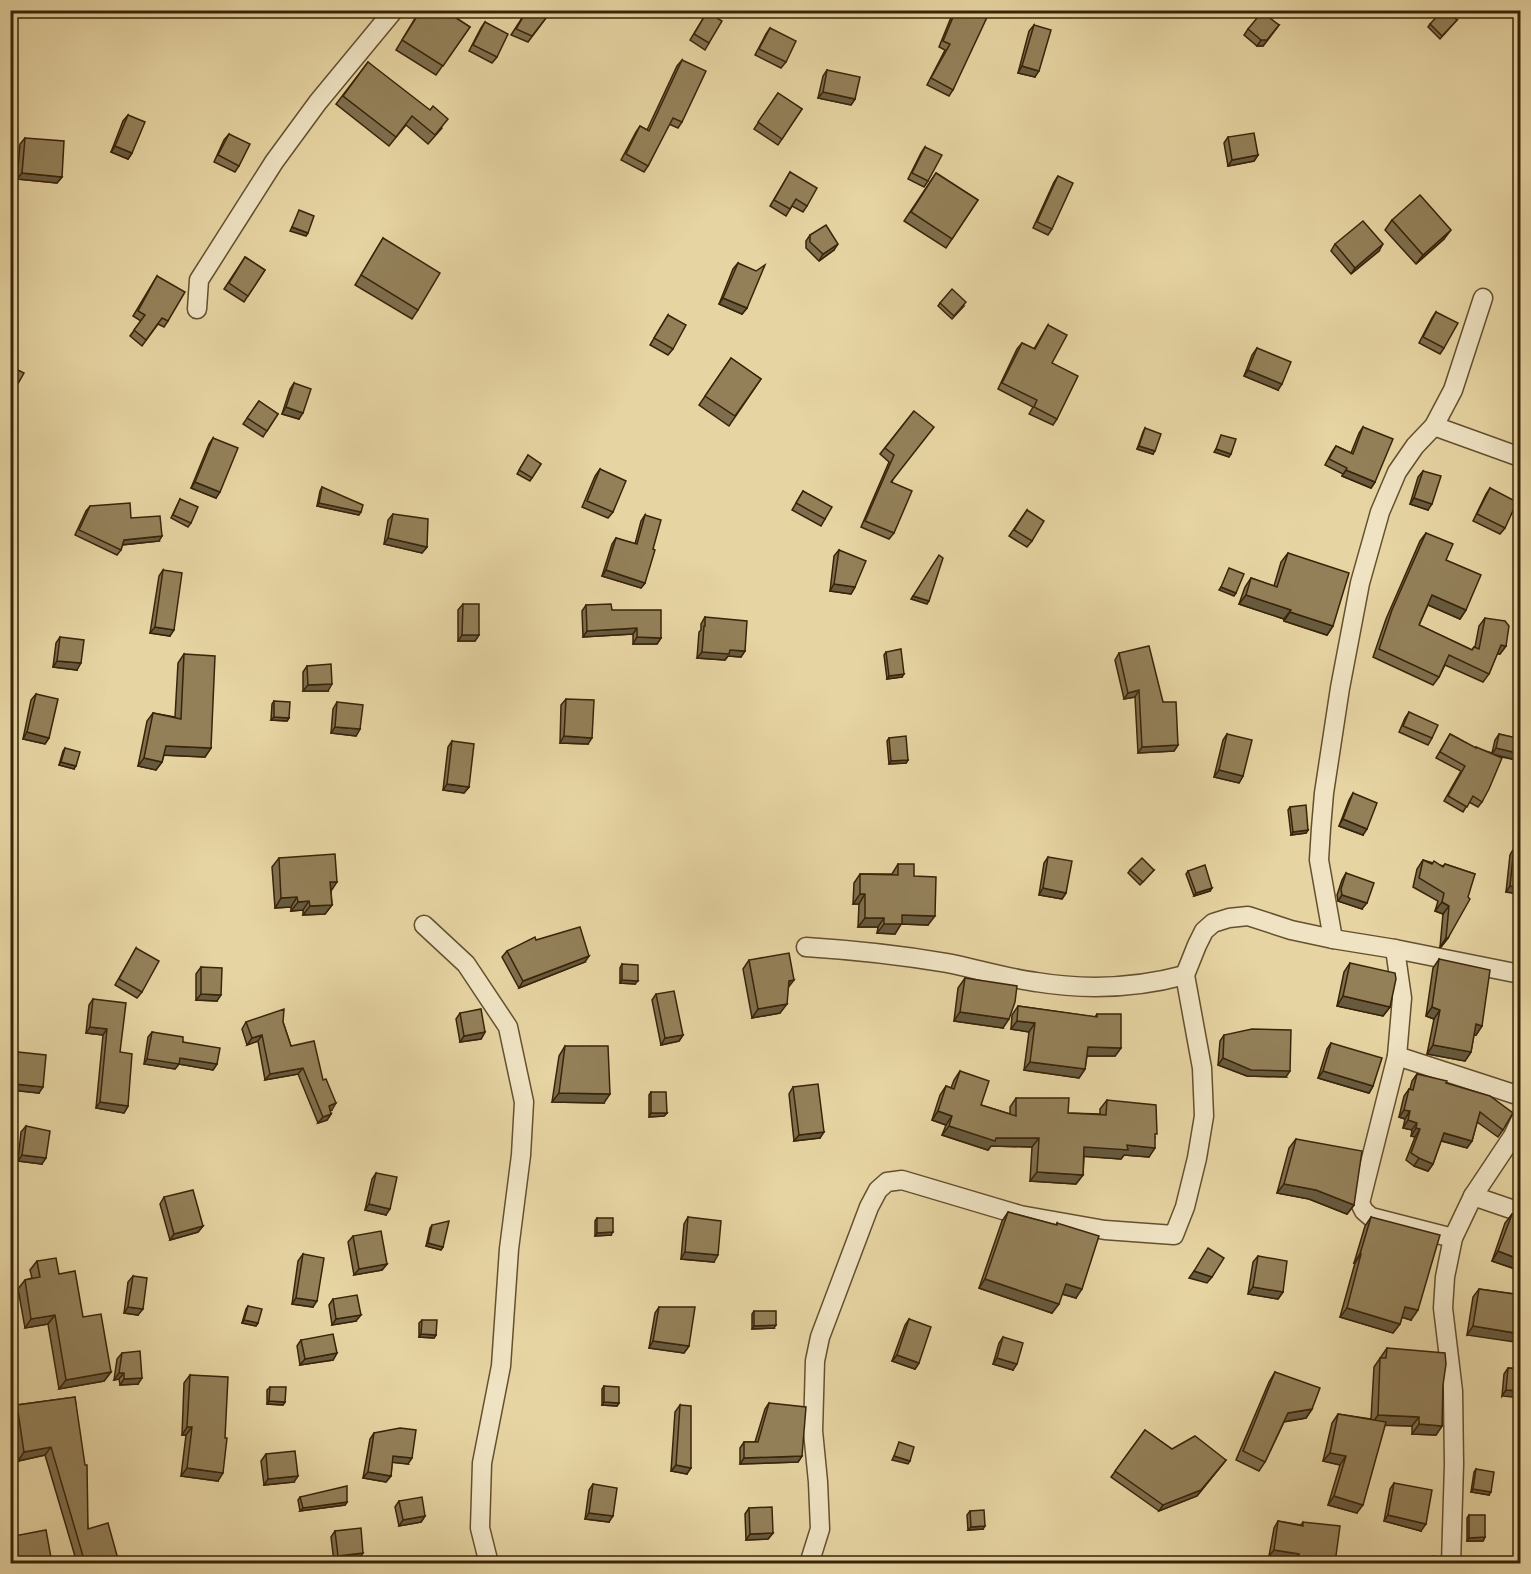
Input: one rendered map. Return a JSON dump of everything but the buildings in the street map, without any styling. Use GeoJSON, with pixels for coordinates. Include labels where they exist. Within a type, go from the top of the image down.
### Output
{"type":"FeatureCollection","features":[{"type":"Feature","properties":{"kind":"street"},"geometry":{"type":"LineString","coordinates":[[197,309],[199,280],[274,162],[318,102],[394,10]]}},
{"type":"Feature","properties":{"kind":"street"},"geometry":{"type":"LineString","coordinates":[[1333,939],[1319,860],[1321,828],[1340,688],[1360,583],[1380,512],[1397,472],[1415,446],[1434,426],[1453,390],[1483,298]]}},
{"type":"Feature","properties":{"kind":"street"},"geometry":{"type":"LineString","coordinates":[[1434,426],[1521,457]]}},
{"type":"Feature","properties":{"kind":"street"},"geometry":{"type":"LineString","coordinates":[[808,1563],[820,1529],[813,1431],[817,1353],[820,1337],[869,1208],[878,1190],[887,1182],[902,1180],[1020,1215],[1105,1230],[1174,1235],[1197,1158],[1204,1116],[1202,1068],[1185,975],[1204,931],[1213,923],[1248,916],[1291,930],[1333,939],[1521,974]]}},
{"type":"Feature","properties":{"kind":"street"},"geometry":{"type":"LineString","coordinates":[[424,925],[466,964],[508,1027],[524,1102],[522,1155],[509,1249],[501,1366],[482,1463],[480,1528],[489,1563]]}},
{"type":"Feature","properties":{"kind":"street"},"geometry":{"type":"LineString","coordinates":[[806,947],[937,962],[1037,982],[1083,987],[1161,982],[1185,975]]}},
{"type":"Feature","properties":{"kind":"street"},"geometry":{"type":"LineString","coordinates":[[1395,949],[1402,998],[1398,1056],[1360,1203],[1371,1217],[1453,1238]]}},
{"type":"Feature","properties":{"kind":"street"},"geometry":{"type":"LineString","coordinates":[[1398,1056],[1521,1096]]}},
{"type":"Feature","properties":{"kind":"street"},"geometry":{"type":"LineString","coordinates":[[1451,1563],[1454,1391],[1443,1308],[1445,1277],[1453,1238],[1473,1196],[1521,1121]]}},
{"type":"Feature","properties":{"kind":"street"},"geometry":{"type":"LineString","coordinates":[[1473,1196],[1521,1212]]}}]}
